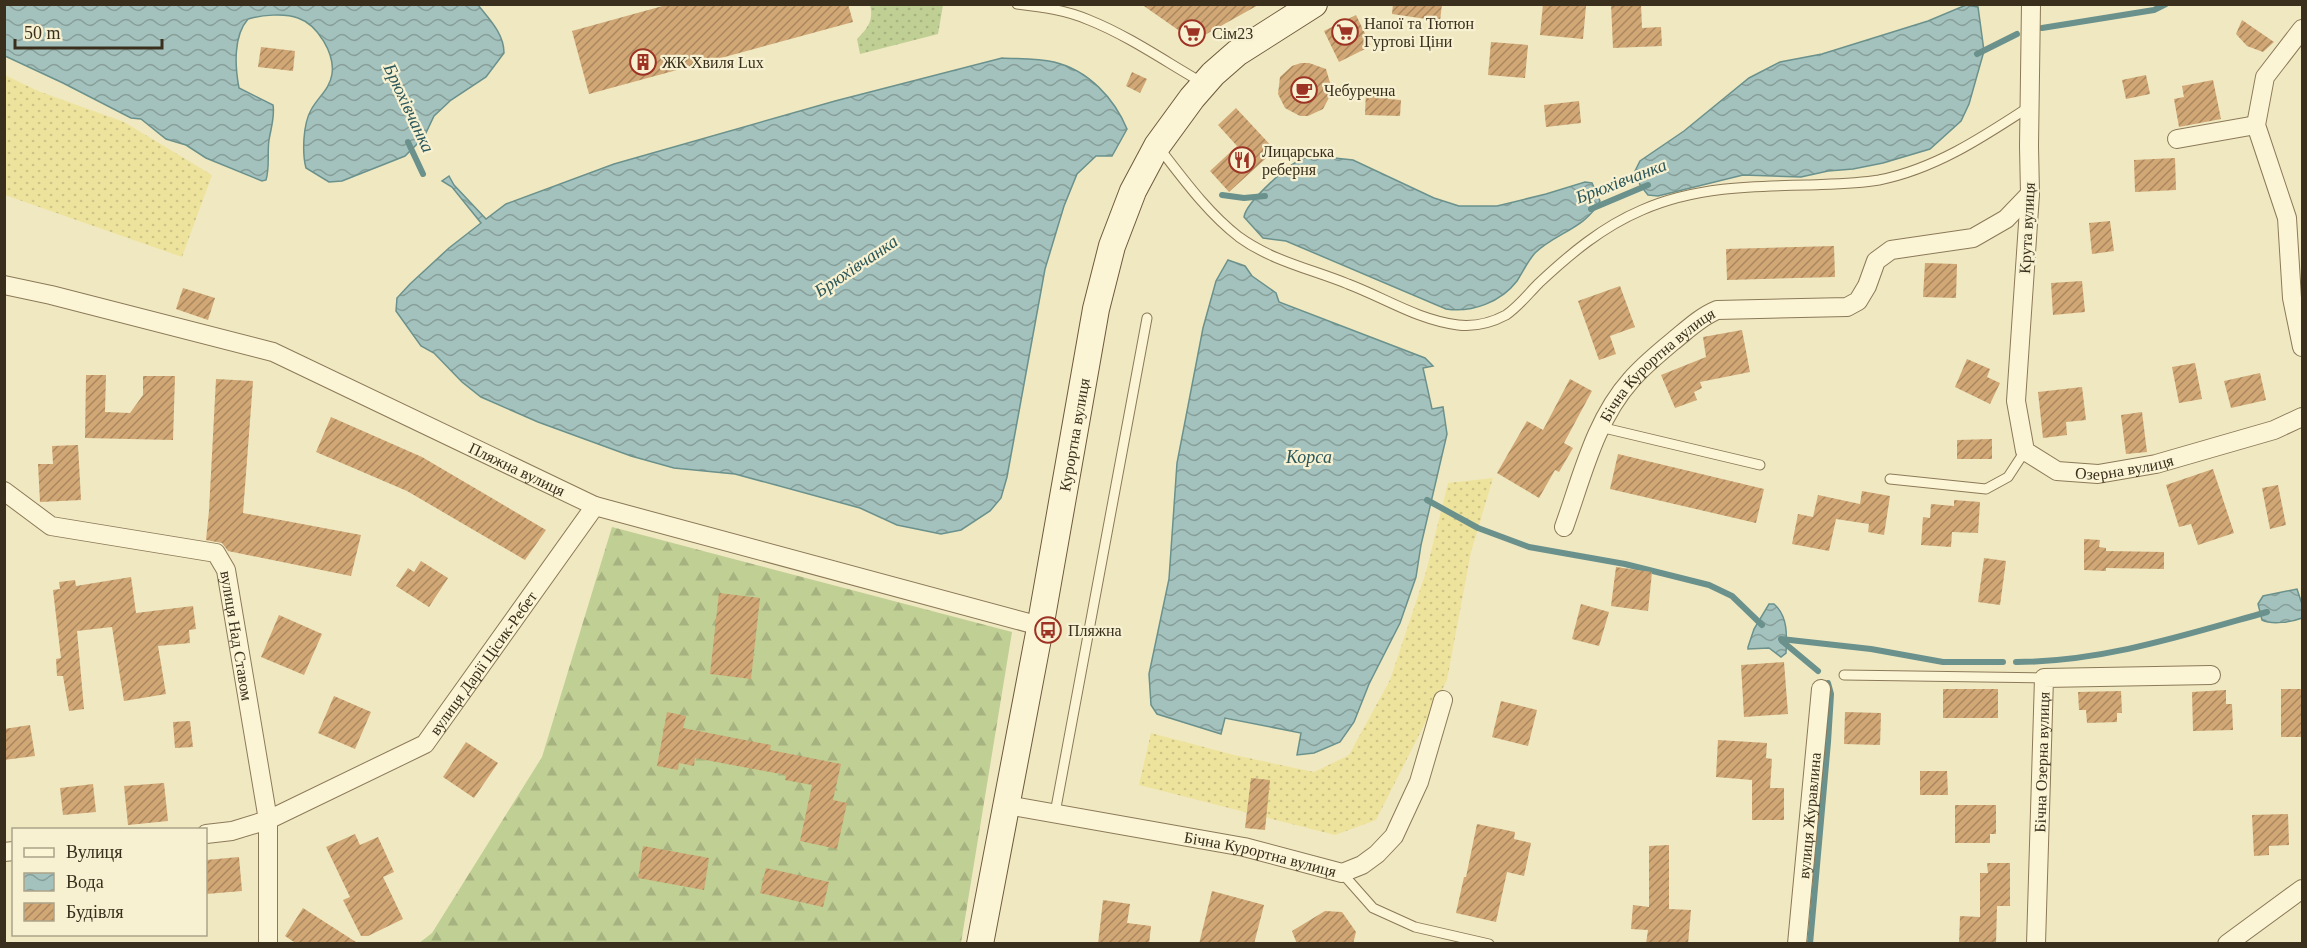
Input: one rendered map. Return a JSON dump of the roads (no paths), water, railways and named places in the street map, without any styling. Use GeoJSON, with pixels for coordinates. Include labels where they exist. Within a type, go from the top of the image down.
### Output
{"type":"FeatureCollection","features":[{"type":"Feature","properties":{"kind":"main road","name":"Курортна вулиця"},"geometry":{"type":"LineString","coordinates":[[980,944],[1106,263],[1133,191],[1174,120],[1204,84],[1237,53],[1314,4]]}},
{"type":"Feature","properties":{"kind":"street","name":"Крута вулиця"},"geometry":{"type":"LineString","coordinates":[[2025,451],[2016,401],[2030,194],[2031,4]]}},
{"type":"Feature","properties":{"kind":"street"},"geometry":{"type":"LineString","coordinates":[[2302,29],[2265,78],[2256,125],[2287,218],[2292,298],[2302,347]]}},
{"type":"Feature","properties":{"kind":"street"},"geometry":{"type":"LineString","coordinates":[[2178,138],[2256,125]]}},
{"type":"Feature","properties":{"kind":"street","name":"Бічна Курортна вулиця"},"geometry":{"type":"LineString","coordinates":[[1564,527],[1600,427],[1630,381],[1662,351],[1709,314],[1717,310],[1846,307],[1858,301],[1867,286],[1876,261],[1891,250],[1973,238],[2006,219],[2030,194]]}},
{"type":"Feature","properties":{"kind":"street","name":"Пляжна вулиця"},"geometry":{"type":"LineString","coordinates":[[4,285],[273,352],[595,506],[1040,626]]}},
{"type":"Feature","properties":{"kind":"street","name":"Озерна вулиця"},"geometry":{"type":"LineString","coordinates":[[2025,451],[2057,471],[2098,474],[2156,464],[2274,430],[2302,417]]}},
{"type":"Feature","properties":{"kind":"street","name":"вулиця Над Ставом"},"geometry":{"type":"LineString","coordinates":[[4,491],[51,526],[216,553],[226,570],[268,820],[268,944]]}},
{"type":"Feature","properties":{"kind":"street","name":"вулиця Дарії Цісик-Ребет"},"geometry":{"type":"LineString","coordinates":[[207,834],[232,831],[268,820],[425,744],[595,506]]}},
{"type":"Feature","properties":{"kind":"street","name":"Бічна Озерна вулиця"},"geometry":{"type":"LineString","coordinates":[[2036,944],[2044,678],[2211,675]]}},
{"type":"Feature","properties":{"kind":"street","name":"вулиця Журавлина"},"geometry":{"type":"LineString","coordinates":[[1797,944],[1821,689]]}},
{"type":"Feature","properties":{"kind":"street","name":"Бічна Курортна вулиця"},"geometry":{"type":"LineString","coordinates":[[1007,805],[1244,847],[1342,873],[1362,865],[1377,854],[1394,836],[1419,782],[1443,700]]}},
{"type":"Feature","properties":{"kind":"street"},"geometry":{"type":"LineString","coordinates":[[2227,944],[2302,889]]}},
{"type":"Feature","properties":{"kind":"lane"},"geometry":{"type":"LineString","coordinates":[[1017,4],[1052,8],[1089,20],[1118,34],[1204,84]]}},
{"type":"Feature","properties":{"kind":"lane"},"geometry":{"type":"LineString","coordinates":[[1157,146],[1215,216],[1259,250],[1280,260],[1350,284],[1412,313],[1460,325],[1479,325],[1506,315],[1570,254],[1606,228],[1642,209],[1678,197],[1713,190],[1748,186],[1848,184],[1879,180],[1938,160],[1990,133],[2030,107]]}},
{"type":"Feature","properties":{"kind":"lane"},"geometry":{"type":"LineString","coordinates":[[1055,813],[1147,318]]}},
{"type":"Feature","properties":{"kind":"lane"},"geometry":{"type":"LineString","coordinates":[[1600,427],[1760,465]]}},
{"type":"Feature","properties":{"kind":"lane"},"geometry":{"type":"LineString","coordinates":[[1890,478],[1986,489],[2008,477],[2025,451]]}},
{"type":"Feature","properties":{"kind":"lane"},"geometry":{"type":"LineString","coordinates":[[1844,675],[2044,678]]}},
{"type":"Feature","properties":{"kind":"lane"},"geometry":{"type":"LineString","coordinates":[[1342,873],[1373,908],[1415,927],[1489,944]]}},
{"type":"Feature","properties":{"kind":"water"},"geometry":{"type":"Polygon","coordinates":[[[5,4],[478,5],[499,33],[504,53],[486,77],[451,100],[434,116],[424,137],[405,156],[342,181],[329,182],[306,168],[304,147],[308,116],[331,79],[332,66],[328,49],[312,27],[298,18],[273,15],[248,19],[240,34],[236,52],[239,88],[273,105],[267,175],[266,180],[262,181],[206,158],[186,145],[166,139],[141,119],[131,118],[5,56],[5,4]]]}},
{"type":"Feature","properties":{"kind":"water"},"geometry":{"type":"Polygon","coordinates":[[[1966,5],[1978,7],[1984,51],[1969,104],[1961,121],[1930,149],[1853,169],[1828,171],[1801,177],[1743,175],[1658,196],[1648,195],[1640,185],[1635,171],[1640,161],[1684,131],[1749,78],[1780,62],[1822,54],[1928,21],[1966,5]]]}},
{"type":"Feature","properties":{"kind":"water"},"geometry":{"type":"Polygon","coordinates":[[[1002,58],[1054,62],[1078,71],[1107,96],[1127,129],[1112,156],[1096,156],[1077,174],[1064,206],[1045,269],[1007,477],[1001,498],[990,511],[961,530],[941,534],[897,525],[860,508],[735,474],[674,468],[631,456],[538,422],[481,397],[462,382],[434,353],[421,346],[396,311],[397,298],[410,284],[449,248],[481,223],[452,187],[442,181],[449,176],[454,185],[486,219],[506,204],[614,164],[835,101],[1002,58]]]}},
{"type":"Feature","properties":{"kind":"water"},"geometry":{"type":"Polygon","coordinates":[[[1316,156],[1353,160],[1434,198],[1459,206],[1497,206],[1585,182],[1592,183],[1600,201],[1586,218],[1535,253],[1517,281],[1503,295],[1476,307],[1446,309],[1286,241],[1263,238],[1244,217],[1252,202],[1278,176],[1302,159],[1316,156]]]}},
{"type":"Feature","properties":{"kind":"water","name":"Корса"},"geometry":{"type":"Polygon","coordinates":[[[1228,260],[1245,266],[1252,276],[1276,293],[1279,302],[1425,358],[1433,366],[1423,368],[1432,409],[1443,407],[1447,434],[1421,545],[1416,577],[1400,623],[1369,684],[1354,722],[1340,742],[1314,753],[1297,755],[1301,733],[1225,718],[1221,734],[1157,714],[1151,705],[1149,674],[1169,579],[1177,463],[1203,328],[1216,281],[1228,260]]]}},
{"type":"Feature","properties":{"kind":"water"},"geometry":{"type":"Polygon","coordinates":[[[2297,589],[2302,604],[2302,618],[2282,622],[2262,620],[2258,604],[2263,596],[2297,589]]]}},
{"type":"Feature","properties":{"kind":"water"},"geometry":{"type":"Polygon","coordinates":[[[1769,604],[1774,604],[1779,609],[1784,620],[1786,653],[1781,657],[1769,648],[1748,649],[1754,629],[1769,604]]]}},
{"type":"Feature","properties":{"kind":"waterway","name":"Брюхівчанка"},"geometry":{"type":"LineString","coordinates":[[2042,28],[2154,10],[2166,4]]}},
{"type":"Feature","properties":{"kind":"waterway","name":"Брюхівчанка"},"geometry":{"type":"LineString","coordinates":[[1977,54],[2017,34]]}},
{"type":"Feature","properties":{"kind":"waterway","name":"Брюхівчанка"},"geometry":{"type":"LineString","coordinates":[[408,142],[423,174]]}},
{"type":"Feature","properties":{"kind":"waterway","name":"Брюхівчанка"},"geometry":{"type":"LineString","coordinates":[[1591,209],[1648,185]]}},
{"type":"Feature","properties":{"kind":"waterway","name":"Брюхівчанка"},"geometry":{"type":"LineString","coordinates":[[1222,195],[1244,198],[1265,196]]}},
{"type":"Feature","properties":{"kind":"waterway"},"geometry":{"type":"LineString","coordinates":[[1427,500],[1478,528],[1529,547],[1625,564],[1709,585],[1732,596],[1762,625]]}},
{"type":"Feature","properties":{"kind":"waterway"},"geometry":{"type":"LineString","coordinates":[[2016,662],[2080,657],[2143,646],[2267,612]]}},
{"type":"Feature","properties":{"kind":"waterway"},"geometry":{"type":"LineString","coordinates":[[1781,639],[1871,649],[1943,662],[2003,662]]}},
{"type":"Feature","properties":{"kind":"waterway"},"geometry":{"type":"LineString","coordinates":[[1782,641],[1818,671]]}},
{"type":"Feature","properties":{"kind":"waterway"},"geometry":{"type":"LineString","coordinates":[[1810,944],[1828,742],[1831,694],[1828,683]]}},
{"type":"Feature","properties":{"kind":"place","name":"Напої та Тютюн Гуртові Ціни"},"geometry":{"type":"Point","coordinates":[1345,32]}},
{"type":"Feature","properties":{"kind":"place","name":"Сім23"},"geometry":{"type":"Point","coordinates":[1192,33]}},
{"type":"Feature","properties":{"kind":"place","name":"ЖК Хвиля Lux"},"geometry":{"type":"Point","coordinates":[643,62]}},
{"type":"Feature","properties":{"kind":"place","name":"Чебуречна"},"geometry":{"type":"Point","coordinates":[1304,90]}},
{"type":"Feature","properties":{"kind":"place","name":"Лицарська реберня"},"geometry":{"type":"Point","coordinates":[1242,160]}},
{"type":"Feature","properties":{"kind":"place","name":"Пляжна"},"geometry":{"type":"Point","coordinates":[1048,630]}}]}
